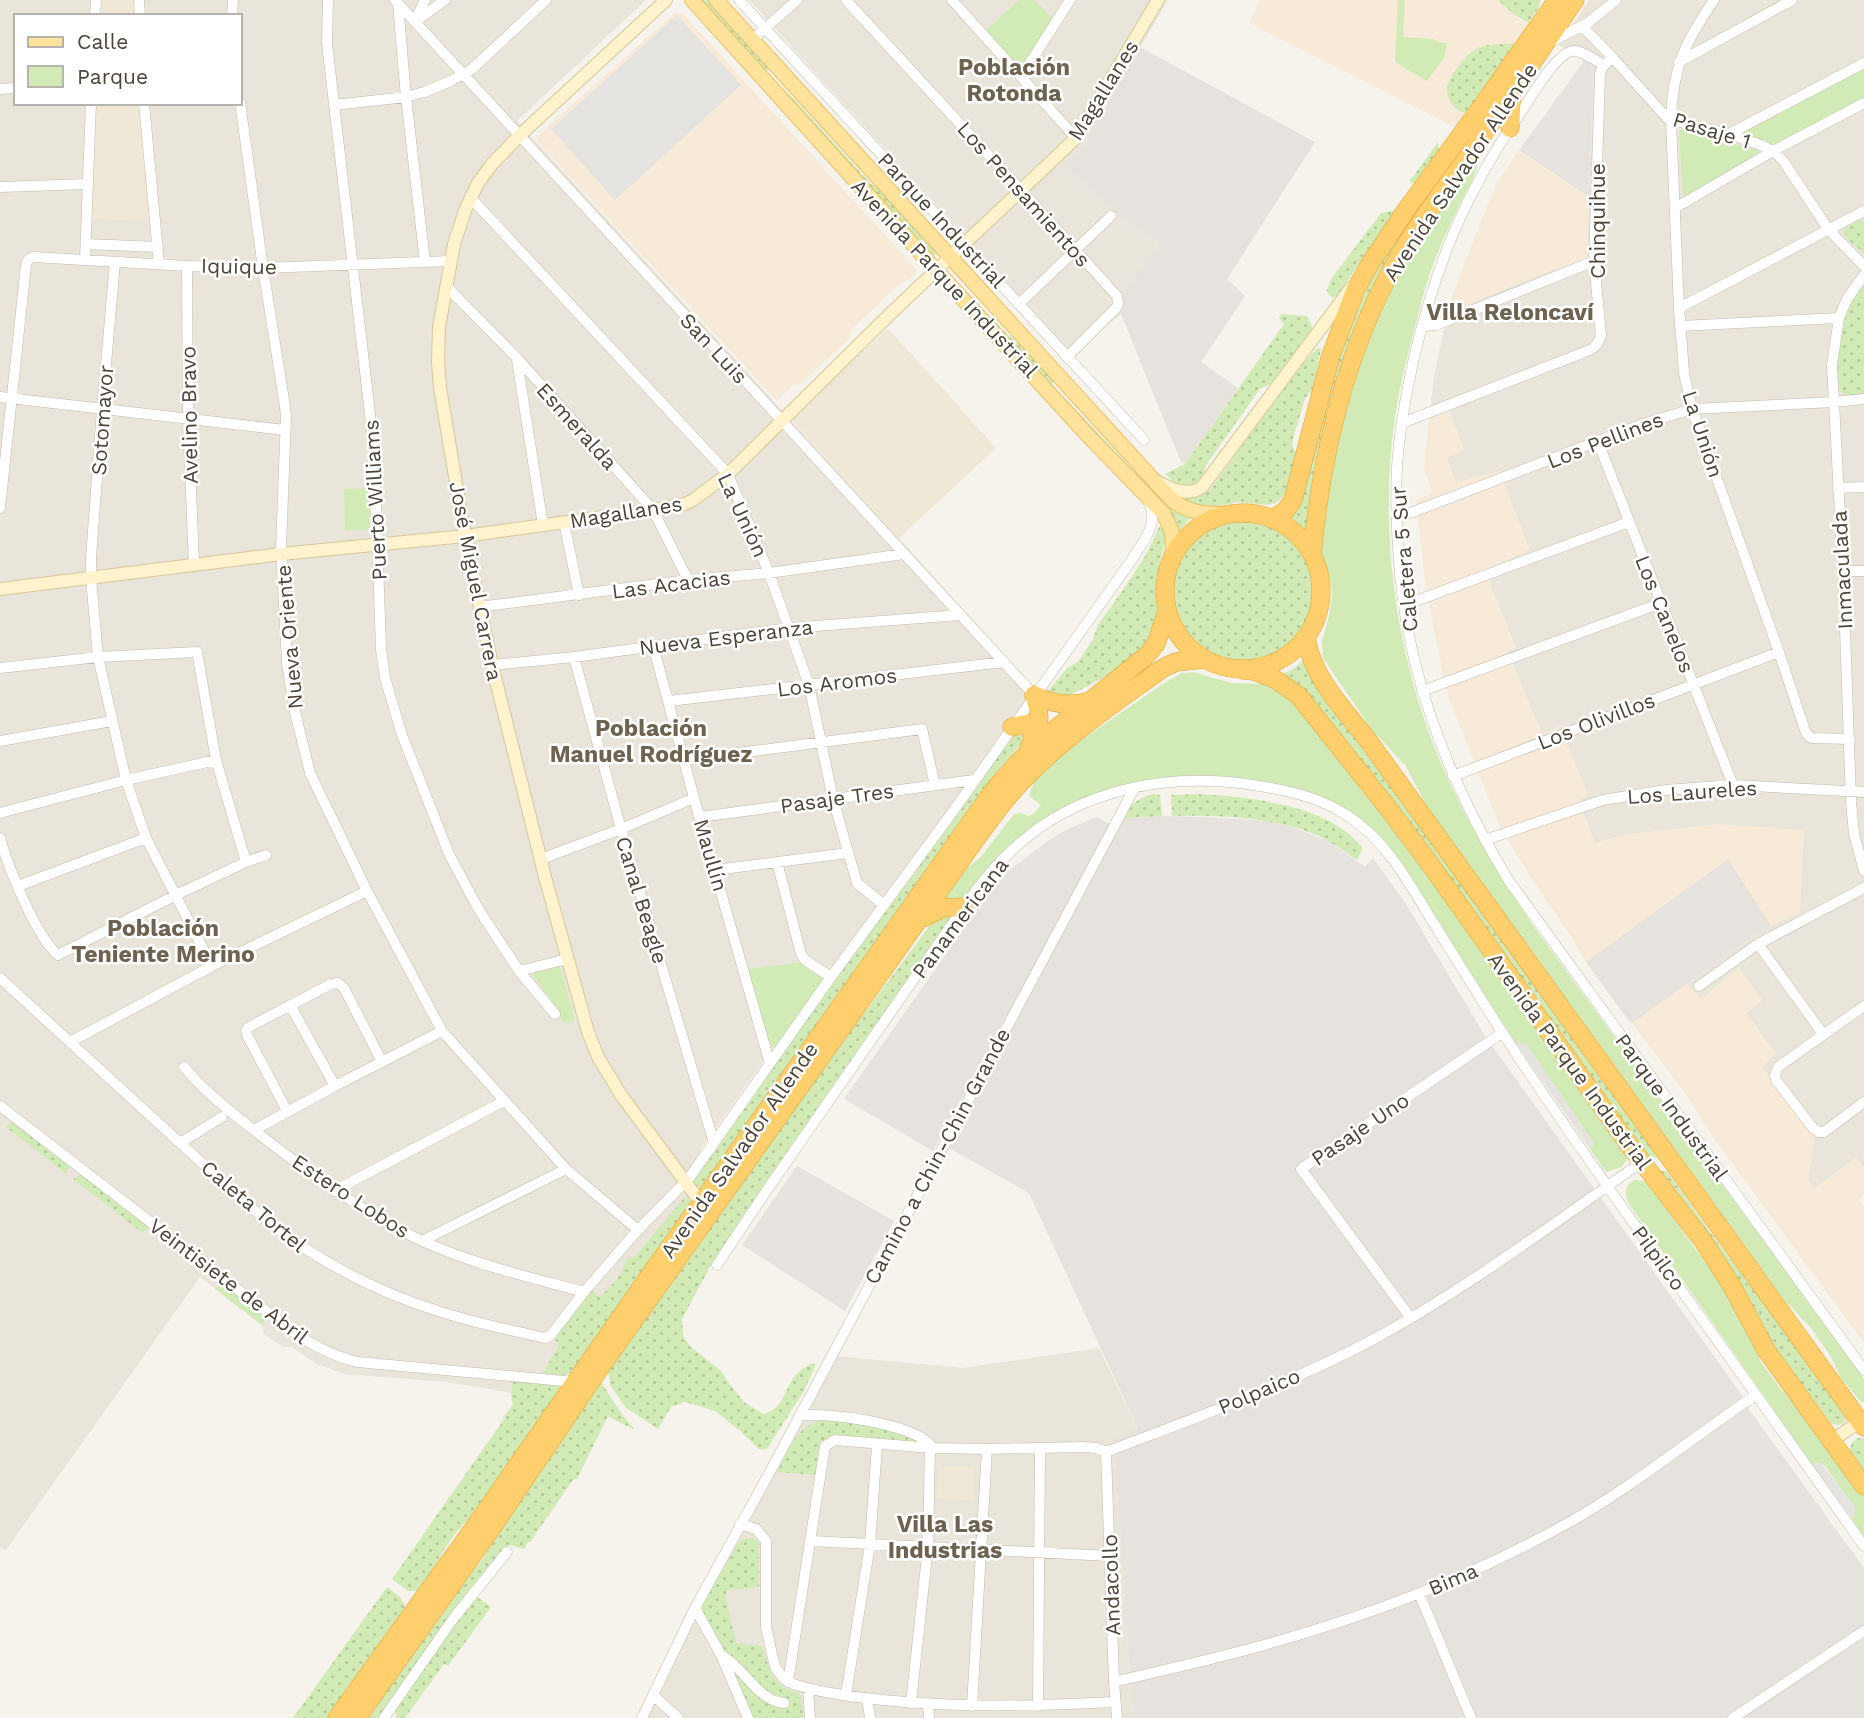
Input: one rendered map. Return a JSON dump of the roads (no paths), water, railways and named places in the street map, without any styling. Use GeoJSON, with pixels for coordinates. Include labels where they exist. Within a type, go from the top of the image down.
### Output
{"type":"FeatureCollection","features":[{"type":"Feature","properties":{"kind":"highway","name":"Avenida Salvador Allende"},"geometry":{"type":"LineString","coordinates":[[1273,519],[1286,510],[1293,500],[1331,355],[1356,289],[1406,210],[1557,0]]}},
{"type":"Feature","properties":{"kind":"highway","name":"Avenida Salvador Allende"},"geometry":{"type":"LineString","coordinates":[[1311,554],[1316,506],[1333,426],[1366,322],[1409,240],[1575,0]]}},
{"type":"Feature","properties":{"kind":"highway"},"geometry":{"type":"LineString","coordinates":[[1510,128],[1512,94]]}},
{"type":"Feature","properties":{"kind":"highway"},"geometry":{"type":"LineString","coordinates":[[1244,513],[1273,519],[1288,528],[1311,554],[1321,582],[1321,596],[1314,625],[1298,647],[1279,661],[1255,669],[1229,668],[1204,659],[1191,650],[1173,626],[1165,596],[1169,565],[1176,550],[1192,531],[1209,520],[1228,514],[1244,513]]}},
{"type":"Feature","properties":{"kind":"highway","name":"Avenida Salvador Allende"},"geometry":{"type":"LineString","coordinates":[[337,1718],[989,797],[1017,763],[1042,739],[1152,649],[1167,611]]}},
{"type":"Feature","properties":{"kind":"highway","name":"Avenida Parque Industrial"},"geometry":{"type":"LineString","coordinates":[[1306,637],[1311,659],[1322,680],[1863,1422]]}},
{"type":"Feature","properties":{"kind":"highway","name":"Avenida Salvador Allende"},"geometry":{"type":"LineString","coordinates":[[357,1718],[600,1368],[1014,789],[1087,723],[1163,668],[1176,662],[1204,659]]}},
{"type":"Feature","properties":{"kind":"highway","name":"Avenida Parque Industrial"},"geometry":{"type":"LineString","coordinates":[[1243,670],[1275,679],[1292,689],[1430,864],[1642,1162],[1703,1241],[1732,1286],[1766,1350],[1864,1486]]}},
{"type":"Feature","properties":{"kind":"highway"},"geometry":{"type":"LineString","coordinates":[[1034,695],[1062,704],[1090,701]]}},
{"type":"Feature","properties":{"kind":"highway"},"geometry":{"type":"LineString","coordinates":[[1017,763],[1033,740],[1040,720],[1034,695]]}},
{"type":"Feature","properties":{"kind":"highway"},"geometry":{"type":"LineString","coordinates":[[1012,727],[1026,724],[1032,732],[1033,740]]}},
{"type":"Feature","properties":{"kind":"highway"},"geometry":{"type":"LineString","coordinates":[[918,922],[936,910],[964,907]]}},
{"type":"Feature","properties":{"kind":"highway"},"geometry":{"type":"LineString","coordinates":[[1642,1162],[1670,1170],[1692,1188]]}},
{"type":"Feature","properties":{"kind":"main road","name":"Avenida Parque Industrial"},"geometry":{"type":"LineString","coordinates":[[692,0],[936,270],[1164,514],[1173,540],[1169,565]]}},
{"type":"Feature","properties":{"kind":"main road","name":"Avenida Parque Industrial"},"geometry":{"type":"LineString","coordinates":[[716,0],[1171,499],[1184,509],[1199,513],[1228,514]]}},
{"type":"Feature","properties":{"kind":"main road"},"geometry":{"type":"LineString","coordinates":[[1061,379],[1053,396],[1078,397]]}},
{"type":"Feature","properties":{"kind":"street","name":"Puerto Williams"},"geometry":{"type":"LineString","coordinates":[[328,0],[327,43],[374,449],[385,678],[391,703],[449,854],[470,894],[519,971],[555,1014]]}},
{"type":"Feature","properties":{"kind":"street"},"geometry":{"type":"LineString","coordinates":[[415,22],[425,0]]}},
{"type":"Feature","properties":{"kind":"street"},"geometry":{"type":"LineString","coordinates":[[415,22],[445,0]]}},
{"type":"Feature","properties":{"kind":"street"},"geometry":{"type":"LineString","coordinates":[[334,105],[405,97],[439,87],[472,69],[545,0]]}},
{"type":"Feature","properties":{"kind":"street","name":"José Miguel Carrera"},"geometry":{"type":"LineString","coordinates":[[666,0],[519,135],[492,164],[470,197],[450,261],[439,327],[438,372],[465,536],[492,666],[588,1032],[598,1057],[621,1095],[701,1203]]}},
{"type":"Feature","properties":{"kind":"street","name":"Parque Industrial"},"geometry":{"type":"LineString","coordinates":[[739,0],[1144,440]]}},
{"type":"Feature","properties":{"kind":"street"},"geometry":{"type":"LineString","coordinates":[[752,40],[797,0]]}},
{"type":"Feature","properties":{"kind":"street","name":"Los Pensamientos"},"geometry":{"type":"LineString","coordinates":[[846,0],[1117,296],[1118,304],[1114,310],[1067,357]]}},
{"type":"Feature","properties":{"kind":"street"},"geometry":{"type":"LineString","coordinates":[[952,0],[1076,138]]}},
{"type":"Feature","properties":{"kind":"street"},"geometry":{"type":"LineString","coordinates":[[1021,77],[1070,0]]}},
{"type":"Feature","properties":{"kind":"street","name":"Magallanes"},"geometry":{"type":"LineString","coordinates":[[0,589],[194,564],[465,536],[653,510],[694,500],[728,474],[936,270],[1076,138],[1158,0]]}},
{"type":"Feature","properties":{"kind":"street"},"geometry":{"type":"LineString","coordinates":[[1546,44],[1582,26],[1616,0]]}},
{"type":"Feature","properties":{"kind":"street","name":"La Unión"},"geometry":{"type":"LineString","coordinates":[[1714,0],[1688,41],[1679,62],[1672,98],[1679,308],[1684,373],[1692,409],[1808,736],[1850,739]]}},
{"type":"Feature","properties":{"kind":"street"},"geometry":{"type":"LineString","coordinates":[[1679,62],[1792,0]]}},
{"type":"Feature","properties":{"kind":"street"},"geometry":{"type":"LineString","coordinates":[[397,2],[405,97],[425,262]]}},
{"type":"Feature","properties":{"kind":"street","name":"San Luis"},"geometry":{"type":"LineString","coordinates":[[397,2],[1034,695]]}},
{"type":"Feature","properties":{"kind":"street","name":"Pasaje 1"},"geometry":{"type":"LineString","coordinates":[[1582,26],[1671,121],[1729,134],[1773,151],[1784,162],[1828,229],[1864,266]]}},
{"type":"Feature","properties":{"kind":"street","name":"Caletera 5 Sur"},"geometry":{"type":"LineString","coordinates":[[1485,840],[1453,776],[1441,745],[1412,649],[1401,576],[1397,518],[1397,468],[1402,424],[1422,326],[1436,275],[1479,179],[1554,64],[1567,52],[1580,52],[1604,65]]}},
{"type":"Feature","properties":{"kind":"street"},"geometry":{"type":"LineString","coordinates":[[1604,65],[1612,57]]}},
{"type":"Feature","properties":{"kind":"street"},"geometry":{"type":"LineString","coordinates":[[1729,134],[1864,63]]}},
{"type":"Feature","properties":{"kind":"street","name":"Chinquihue"},"geometry":{"type":"LineString","coordinates":[[1402,424],[1594,348],[1600,341],[1594,261],[1600,74],[1604,65]]}},
{"type":"Feature","properties":{"kind":"street"},"geometry":{"type":"LineString","coordinates":[[1675,208],[1773,151],[1864,103]]}},
{"type":"Feature","properties":{"kind":"street"},"geometry":{"type":"LineString","coordinates":[[85,260],[91,105]]}},
{"type":"Feature","properties":{"kind":"street"},"geometry":{"type":"LineString","coordinates":[[144,105],[159,264]]}},
{"type":"Feature","properties":{"kind":"street","name":"Nueva Oriente"},"geometry":{"type":"LineString","coordinates":[[240,105],[284,400],[281,568],[287,663],[294,708],[310,773],[367,891],[442,1031],[566,1169],[638,1230]]}},
{"type":"Feature","properties":{"kind":"street"},"geometry":{"type":"LineString","coordinates":[[0,187],[88,184]]}},
{"type":"Feature","properties":{"kind":"street","name":"La Unión"},"geometry":{"type":"LineString","coordinates":[[470,197],[728,474],[769,573],[809,685],[833,799],[857,883],[884,905]]}},
{"type":"Feature","properties":{"kind":"street"},"geometry":{"type":"LineString","coordinates":[[1679,308],[1864,211]]}},
{"type":"Feature","properties":{"kind":"street"},"geometry":{"type":"LineString","coordinates":[[1019,304],[1111,216]]}},
{"type":"Feature","properties":{"kind":"street"},"geometry":{"type":"LineString","coordinates":[[86,244],[158,247]]}},
{"type":"Feature","properties":{"kind":"street","name":"Iquique"},"geometry":{"type":"LineString","coordinates":[[12,399],[26,265],[33,257],[263,268],[450,261]]}},
{"type":"Feature","properties":{"kind":"street"},"geometry":{"type":"LineString","coordinates":[[1422,326],[1436,325],[1594,261]]}},
{"type":"Feature","properties":{"kind":"street","name":"Sotomayor"},"geometry":{"type":"LineString","coordinates":[[115,262],[91,578],[98,657],[126,780],[146,838],[212,967]]}},
{"type":"Feature","properties":{"kind":"street","name":"Avenida Salvador Allende"},"geometry":{"type":"LineString","coordinates":[[1154,480],[1187,492],[1199,490],[1203,486],[1370,264]]}},
{"type":"Feature","properties":{"kind":"street","name":"Avelino Bravo"},"geometry":{"type":"LineString","coordinates":[[187,266],[188,418],[194,564]]}},
{"type":"Feature","properties":{"kind":"street","name":"Inmaculada"},"geometry":{"type":"LineString","coordinates":[[1864,275],[1847,299],[1839,318],[1832,365],[1851,792],[1854,834],[1864,871]]}},
{"type":"Feature","properties":{"kind":"street","name":"Esmeralda"},"geometry":{"type":"LineString","coordinates":[[446,286],[517,358],[653,510],[688,580]]}},
{"type":"Feature","properties":{"kind":"street"},"geometry":{"type":"LineString","coordinates":[[1680,326],[1839,318]]}},
{"type":"Feature","properties":{"kind":"street"},"geometry":{"type":"LineString","coordinates":[[517,358],[543,525]]}},
{"type":"Feature","properties":{"kind":"street"},"geometry":{"type":"LineString","coordinates":[[0,397],[285,430]]}},
{"type":"Feature","properties":{"kind":"street"},"geometry":{"type":"LineString","coordinates":[[0,508],[12,399]]}},
{"type":"Feature","properties":{"kind":"street","name":"Los Pellines"},"geometry":{"type":"LineString","coordinates":[[1397,518],[1643,424],[1692,409],[1864,400]]}},
{"type":"Feature","properties":{"kind":"street","name":"Los Canelos"},"geometry":{"type":"LineString","coordinates":[[1598,442],[1733,785]]}},
{"type":"Feature","properties":{"kind":"street"},"geometry":{"type":"LineString","coordinates":[[1838,488],[1864,487]]}},
{"type":"Feature","properties":{"kind":"street"},"geometry":{"type":"LineString","coordinates":[[638,1230],[685,1182],[714,1143],[1117,580],[1151,528],[1152,507],[1144,492]]}},
{"type":"Feature","properties":{"kind":"street"},"geometry":{"type":"LineString","coordinates":[[564,522],[579,595]]}},
{"type":"Feature","properties":{"kind":"street"},"geometry":{"type":"LineString","coordinates":[[1405,605],[1629,522]]}},
{"type":"Feature","properties":{"kind":"street","name":"Las Acacias"},"geometry":{"type":"LineString","coordinates":[[479,607],[688,580],[769,573],[904,554]]}},
{"type":"Feature","properties":{"kind":"street"},"geometry":{"type":"LineString","coordinates":[[1843,571],[1864,571]]}},
{"type":"Feature","properties":{"kind":"street"},"geometry":{"type":"LineString","coordinates":[[1423,691],[1661,603]]}},
{"type":"Feature","properties":{"kind":"street","name":"Nueva Esperanza"},"geometry":{"type":"LineString","coordinates":[[492,666],[789,628],[960,615]]}},
{"type":"Feature","properties":{"kind":"street","name":"Maullín"},"geometry":{"type":"LineString","coordinates":[[653,645],[770,1064]]}},
{"type":"Feature","properties":{"kind":"street"},"geometry":{"type":"LineString","coordinates":[[0,668],[98,657],[197,652],[216,760],[246,862]]}},
{"type":"Feature","properties":{"kind":"street","name":"Los Olivillos"},"geometry":{"type":"LineString","coordinates":[[1453,776],[1779,652]]}},
{"type":"Feature","properties":{"kind":"street","name":"Canal Beagle"},"geometry":{"type":"LineString","coordinates":[[574,657],[621,829],[714,1143]]}},
{"type":"Feature","properties":{"kind":"street","name":"Los Aromos"},"geometry":{"type":"LineString","coordinates":[[669,701],[1004,662]]}},
{"type":"Feature","properties":{"kind":"street"},"geometry":{"type":"LineString","coordinates":[[0,741],[112,721]]}},
{"type":"Feature","properties":{"kind":"street"},"geometry":{"type":"LineString","coordinates":[[685,760],[922,730],[935,785]]}},
{"type":"Feature","properties":{"kind":"street"},"geometry":{"type":"LineString","coordinates":[[0,813],[216,760]]}},
{"type":"Feature","properties":{"kind":"street","name":"Pasaje Tres"},"geometry":{"type":"LineString","coordinates":[[700,817],[974,780]]}},
{"type":"Feature","properties":{"kind":"street","name":"Panamericana"},"geometry":{"type":"LineString","coordinates":[[717,1265],[964,907],[1002,859],[1040,827],[1083,804],[1135,787],[1191,780],[1234,783],[1304,795],[1340,811],[1370,833],[1390,855],[1412,887],[1461,966]]}},
{"type":"Feature","properties":{"kind":"street","name":"Los Laureles"},"geometry":{"type":"LineString","coordinates":[[1485,840],[1603,800],[1666,790],[1733,785],[1864,792]]}},
{"type":"Feature","properties":{"kind":"street","name":"Camino a Chin-Chin Grande"},"geometry":{"type":"LineString","coordinates":[[642,1718],[695,1608],[1135,787]]}},
{"type":"Feature","properties":{"kind":"street"},"geometry":{"type":"LineString","coordinates":[[541,859],[694,798]]}},
{"type":"Feature","properties":{"kind":"street"},"geometry":{"type":"LineString","coordinates":[[0,838],[18,886],[40,931],[58,955],[176,895],[266,855]]}},
{"type":"Feature","properties":{"kind":"street"},"geometry":{"type":"LineString","coordinates":[[18,886],[146,838]]}},
{"type":"Feature","properties":{"kind":"street","name":"Parque Industrial"},"geometry":{"type":"LineString","coordinates":[[1485,840],[1548,936],[1864,1370]]}},
{"type":"Feature","properties":{"kind":"street"},"geometry":{"type":"LineString","coordinates":[[715,870],[848,853]]}},
{"type":"Feature","properties":{"kind":"street"},"geometry":{"type":"LineString","coordinates":[[777,862],[801,954],[805,960],[831,977]]}},
{"type":"Feature","properties":{"kind":"street"},"geometry":{"type":"LineString","coordinates":[[1699,986],[1758,944],[1864,888]]}},
{"type":"Feature","properties":{"kind":"street"},"geometry":{"type":"LineString","coordinates":[[70,1042],[212,967],[367,891]]}},
{"type":"Feature","properties":{"kind":"street"},"geometry":{"type":"LineString","coordinates":[[1758,944],[1824,1034]]}},
{"type":"Feature","properties":{"kind":"street"},"geometry":{"type":"LineString","coordinates":[[519,971],[567,959]]}},
{"type":"Feature","properties":{"kind":"street","name":"Pilpilco"},"geometry":{"type":"LineString","coordinates":[[1461,966],[1502,1033],[1608,1186],[1864,1546]]}},
{"type":"Feature","properties":{"kind":"street","name":"Caleta Tortel"},"geometry":{"type":"LineString","coordinates":[[0,978],[260,1215],[311,1253],[350,1275],[406,1300],[440,1312],[545,1338],[555,1331],[584,1292],[638,1230]]}},
{"type":"Feature","properties":{"kind":"street"},"geometry":{"type":"LineString","coordinates":[[287,1111],[246,1030],[290,1005],[338,983],[344,988],[382,1062]]}},
{"type":"Feature","properties":{"kind":"street"},"geometry":{"type":"LineString","coordinates":[[290,1005],[335,1086]]}},
{"type":"Feature","properties":{"kind":"street"},"geometry":{"type":"LineString","coordinates":[[1864,1006],[1778,1067],[1774,1075],[1813,1128],[1819,1132],[1824,1132],[1864,1102]]}},
{"type":"Feature","properties":{"kind":"street"},"geometry":{"type":"LineString","coordinates":[[254,1130],[442,1031]]}},
{"type":"Feature","properties":{"kind":"street","name":"Pasaje Uno"},"geometry":{"type":"LineString","coordinates":[[1410,1317],[1301,1170],[1502,1033]]}},
{"type":"Feature","properties":{"kind":"street","name":"Estero Lobos"},"geometry":{"type":"LineString","coordinates":[[184,1067],[194,1079],[254,1130],[334,1191],[377,1217],[422,1241],[501,1269],[584,1292]]}},
{"type":"Feature","properties":{"kind":"street"},"geometry":{"type":"LineString","coordinates":[[334,1191],[504,1101]]}},
{"type":"Feature","properties":{"kind":"street","name":"Veintisiete de Abril"},"geometry":{"type":"LineString","coordinates":[[0,1105],[284,1325],[319,1348],[357,1362],[575,1382]]}},
{"type":"Feature","properties":{"kind":"street"},"geometry":{"type":"LineString","coordinates":[[180,1143],[222,1117]]}},
{"type":"Feature","properties":{"kind":"street","name":"Polpaico"},"geometry":{"type":"LineString","coordinates":[[811,1541],[825,1446],[828,1443],[835,1440],[877,1445],[987,1449],[1083,1447],[1106,1451],[1242,1400],[1362,1345],[1520,1247],[1642,1162]]}},
{"type":"Feature","properties":{"kind":"street"},"geometry":{"type":"LineString","coordinates":[[422,1241],[566,1169]]}},
{"type":"Feature","properties":{"kind":"street","name":"Bima"},"geometry":{"type":"LineString","coordinates":[[1114,1682],[1317,1630],[1419,1593],[1483,1566],[1568,1523],[1638,1479],[1756,1395]]}},
{"type":"Feature","properties":{"kind":"street"},"geometry":{"type":"LineString","coordinates":[[799,1416],[823,1414],[872,1422],[918,1435],[926,1440],[931,1448],[928,1547],[911,1703]]}},
{"type":"Feature","properties":{"kind":"street"},"geometry":{"type":"LineString","coordinates":[[1832,1441],[1863,1422]]}},
{"type":"Feature","properties":{"kind":"street"},"geometry":{"type":"LineString","coordinates":[[846,1695],[870,1544],[877,1445]]}},
{"type":"Feature","properties":{"kind":"street"},"geometry":{"type":"LineString","coordinates":[[1040,1448],[1039,1553],[1043,1706],[1049,1718]]}},
{"type":"Feature","properties":{"kind":"street"},"geometry":{"type":"LineString","coordinates":[[972,1706],[987,1449]]}},
{"type":"Feature","properties":{"kind":"street","name":"Andacollo"},"geometry":{"type":"LineString","coordinates":[[1106,1451],[1117,1718]]}},
{"type":"Feature","properties":{"kind":"street"},"geometry":{"type":"LineString","coordinates":[[740,1524],[756,1529],[766,1541],[766,1627],[775,1667],[788,1682],[846,1695],[911,1703],[1043,1706],[1115,1702]]}},
{"type":"Feature","properties":{"kind":"street"},"geometry":{"type":"LineString","coordinates":[[788,1682],[811,1541],[1110,1556]]}},
{"type":"Feature","properties":{"kind":"street"},"geometry":{"type":"LineString","coordinates":[[384,1718],[453,1619],[507,1552]]}},
{"type":"Feature","properties":{"kind":"street"},"geometry":{"type":"LineString","coordinates":[[1419,1593],[1471,1718]]}},
{"type":"Feature","properties":{"kind":"street"},"geometry":{"type":"LineString","coordinates":[[695,1608],[721,1655],[748,1718]]}},
{"type":"Feature","properties":{"kind":"street"},"geometry":{"type":"LineString","coordinates":[[1733,1718],[1864,1631]]}},
{"type":"Feature","properties":{"kind":"street"},"geometry":{"type":"LineString","coordinates":[[721,1655],[733,1663],[770,1700],[785,1703]]}},
{"type":"Feature","properties":{"kind":"street"},"geometry":{"type":"LineString","coordinates":[[808,1688],[810,1718]]}},
{"type":"Feature","properties":{"kind":"street"},"geometry":{"type":"LineString","coordinates":[[653,1695],[678,1718]]}},
{"type":"Feature","properties":{"kind":"street"},"geometry":{"type":"LineString","coordinates":[[867,1698],[870,1718]]}},
{"type":"Feature","properties":{"kind":"street"},"geometry":{"type":"LineString","coordinates":[[928,1704],[929,1718]]}},
{"type":"Feature","properties":{"kind":"street"},"geometry":{"type":"LineString","coordinates":[[989,1706],[990,1718]]}},
{"type":"Feature","properties":{"kind":"district","name":"Población Rotonda"},"geometry":{"type":"Point","coordinates":[1014,80]}},
{"type":"Feature","properties":{"kind":"district","name":"Villa Reloncaví"},"geometry":{"type":"Point","coordinates":[1510,312]}},
{"type":"Feature","properties":{"kind":"district","name":"Población Manuel Rodríguez"},"geometry":{"type":"Point","coordinates":[651,741]}},
{"type":"Feature","properties":{"kind":"district","name":"Población Teniente Merino"},"geometry":{"type":"Point","coordinates":[163,941]}},
{"type":"Feature","properties":{"kind":"district","name":"Villa Las Industrias"},"geometry":{"type":"Point","coordinates":[945,1537]}}]}
